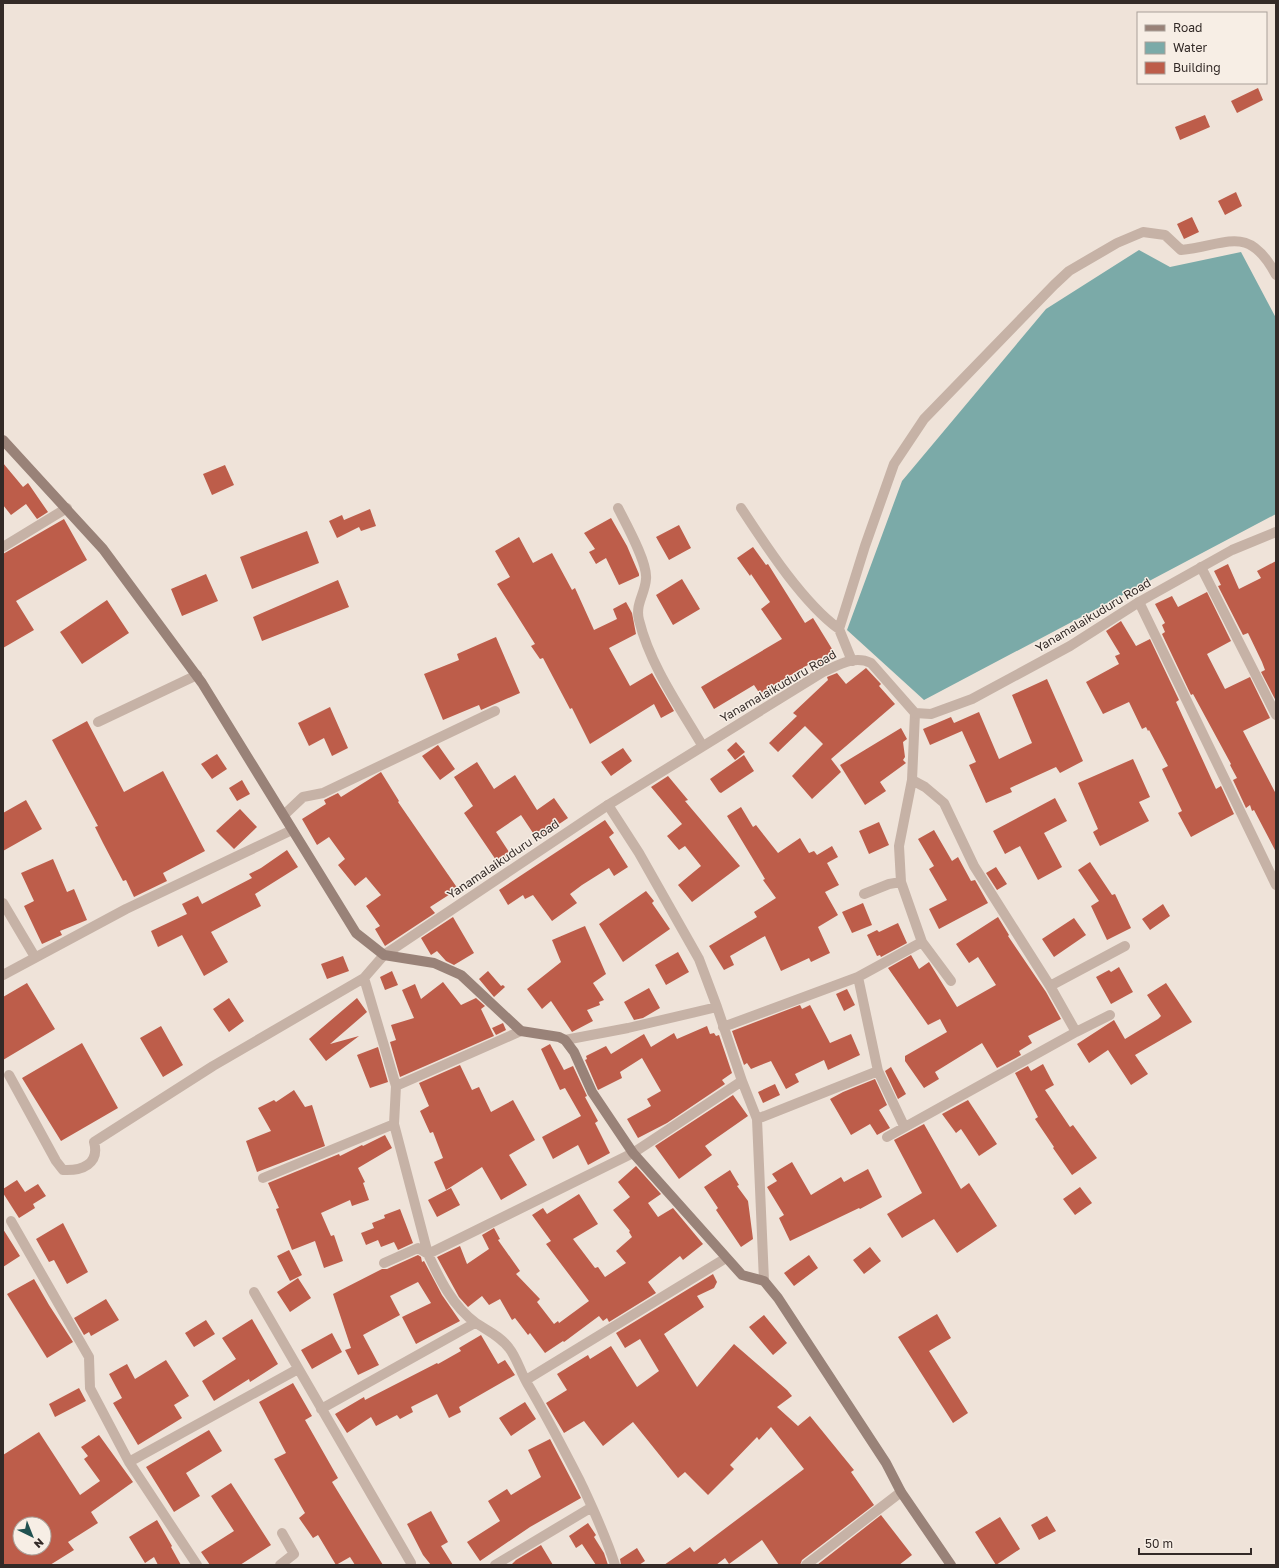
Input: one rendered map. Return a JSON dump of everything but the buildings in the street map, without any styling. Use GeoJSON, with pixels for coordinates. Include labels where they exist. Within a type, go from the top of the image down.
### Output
{"type":"FeatureCollection","features":[{"type":"Feature","properties":{"kind":"main road"},"geometry":{"type":"LineString","coordinates":[[3,440],[103,549],[197,675],[356,933],[384,955],[434,964],[461,975],[521,1031],[559,1037],[565,1040],[574,1052],[592,1092],[633,1153],[742,1275],[764,1281],[778,1298],[886,1463],[901,1492],[951,1565]]}},
{"type":"Feature","properties":{"kind":"street"},"geometry":{"type":"LineString","coordinates":[[839,629],[865,546],[894,464],[924,419],[1069,271],[1117,243],[1143,232],[1165,235],[1181,250],[1218,242],[1245,241],[1254,246],[1262,254],[1276,275]]}},
{"type":"Feature","properties":{"kind":"street"},"geometry":{"type":"LineString","coordinates":[[3,547],[67,508]]}},
{"type":"Feature","properties":{"kind":"street"},"geometry":{"type":"LineString","coordinates":[[618,508],[646,569],[644,590],[637,610],[639,622],[652,654],[671,693],[702,745]]}},
{"type":"Feature","properties":{"kind":"street"},"geometry":{"type":"LineString","coordinates":[[741,508],[760,537],[798,587],[825,619],[839,629],[852,661]]}},
{"type":"Feature","properties":{"kind":"street","name":"Yanamalaikuduru Road"},"geometry":{"type":"LineString","coordinates":[[9,1075],[56,1161],[63,1170],[75,1171],[84,1167],[93,1159],[96,1150],[94,1142],[213,1066],[364,978],[384,955],[608,805],[702,745],[823,672],[852,661],[862,659],[871,663],[915,714],[931,714],[972,699],[1070,646],[1139,602],[1201,567],[1232,550],[1276,532]]}},
{"type":"Feature","properties":{"kind":"street"},"geometry":{"type":"LineString","coordinates":[[1201,567],[1276,715]]}},
{"type":"Feature","properties":{"kind":"street"},"geometry":{"type":"LineString","coordinates":[[1139,602],[1276,885]]}},
{"type":"Feature","properties":{"kind":"street"},"geometry":{"type":"LineString","coordinates":[[98,722],[197,675]]}},
{"type":"Feature","properties":{"kind":"street"},"geometry":{"type":"LineString","coordinates":[[284,815],[303,796],[323,793],[495,711]]}},
{"type":"Feature","properties":{"kind":"street"},"geometry":{"type":"LineString","coordinates":[[915,714],[912,780],[898,846],[901,882],[922,942],[950,981]]}},
{"type":"Feature","properties":{"kind":"street"},"geometry":{"type":"LineString","coordinates":[[912,780],[924,787],[944,803],[974,866],[1050,986],[1076,1032]]}},
{"type":"Feature","properties":{"kind":"street"},"geometry":{"type":"LineString","coordinates":[[608,805],[639,853],[699,959],[742,1081],[757,1118],[764,1281]]}},
{"type":"Feature","properties":{"kind":"street"},"geometry":{"type":"LineString","coordinates":[[3,975],[126,909],[292,830]]}},
{"type":"Feature","properties":{"kind":"street"},"geometry":{"type":"LineString","coordinates":[[864,894],[889,884],[901,882]]}},
{"type":"Feature","properties":{"kind":"street"},"geometry":{"type":"LineString","coordinates":[[3,903],[35,957]]}},
{"type":"Feature","properties":{"kind":"street"},"geometry":{"type":"LineString","coordinates":[[723,1027],[858,977],[922,942]]}},
{"type":"Feature","properties":{"kind":"street"},"geometry":{"type":"LineString","coordinates":[[1050,986],[1125,946]]}},
{"type":"Feature","properties":{"kind":"street"},"geometry":{"type":"LineString","coordinates":[[858,977],[878,1071],[904,1126]]}},
{"type":"Feature","properties":{"kind":"street"},"geometry":{"type":"LineString","coordinates":[[364,978],[396,1086],[394,1124],[428,1254],[435,1269],[456,1304],[476,1322],[490,1330],[504,1342],[515,1358],[526,1380],[550,1420],[592,1506],[608,1541],[614,1565]]}},
{"type":"Feature","properties":{"kind":"street"},"geometry":{"type":"LineString","coordinates":[[565,1040],[628,1028],[717,1007]]}},
{"type":"Feature","properties":{"kind":"street"},"geometry":{"type":"LineString","coordinates":[[887,1136],[1076,1032],[1110,1015]]}},
{"type":"Feature","properties":{"kind":"street"},"geometry":{"type":"LineString","coordinates":[[396,1086],[521,1031]]}},
{"type":"Feature","properties":{"kind":"street"},"geometry":{"type":"LineString","coordinates":[[757,1118],[878,1071]]}},
{"type":"Feature","properties":{"kind":"street"},"geometry":{"type":"LineString","coordinates":[[428,1254],[633,1153],[742,1081]]}},
{"type":"Feature","properties":{"kind":"street"},"geometry":{"type":"LineString","coordinates":[[263,1178],[394,1124]]}},
{"type":"Feature","properties":{"kind":"street"},"geometry":{"type":"LineString","coordinates":[[11,1221],[89,1357],[90,1388],[129,1462],[196,1565]]}},
{"type":"Feature","properties":{"kind":"street"},"geometry":{"type":"LineString","coordinates":[[384,1263],[418,1248],[428,1254]]}},
{"type":"Feature","properties":{"kind":"street"},"geometry":{"type":"LineString","coordinates":[[526,1380],[726,1258]]}},
{"type":"Feature","properties":{"kind":"street"},"geometry":{"type":"LineString","coordinates":[[254,1292],[411,1562]]}},
{"type":"Feature","properties":{"kind":"street"},"geometry":{"type":"LineString","coordinates":[[321,1409],[476,1322]]}},
{"type":"Feature","properties":{"kind":"street"},"geometry":{"type":"LineString","coordinates":[[129,1462],[298,1369]]}},
{"type":"Feature","properties":{"kind":"street"},"geometry":{"type":"LineString","coordinates":[[806,1565],[901,1492]]}},
{"type":"Feature","properties":{"kind":"street"},"geometry":{"type":"LineString","coordinates":[[495,1565],[592,1506]]}},
{"type":"Feature","properties":{"kind":"street"},"geometry":{"type":"LineString","coordinates":[[280,1565],[294,1554],[282,1533]]}},
{"type":"Feature","properties":{"kind":"water"},"geometry":{"type":"Polygon","coordinates":[[[1139,250],[1170,267],[1241,252],[1276,318],[1276,514],[924,700],[847,630],[902,481],[1046,309],[1139,250]]]}}]}
